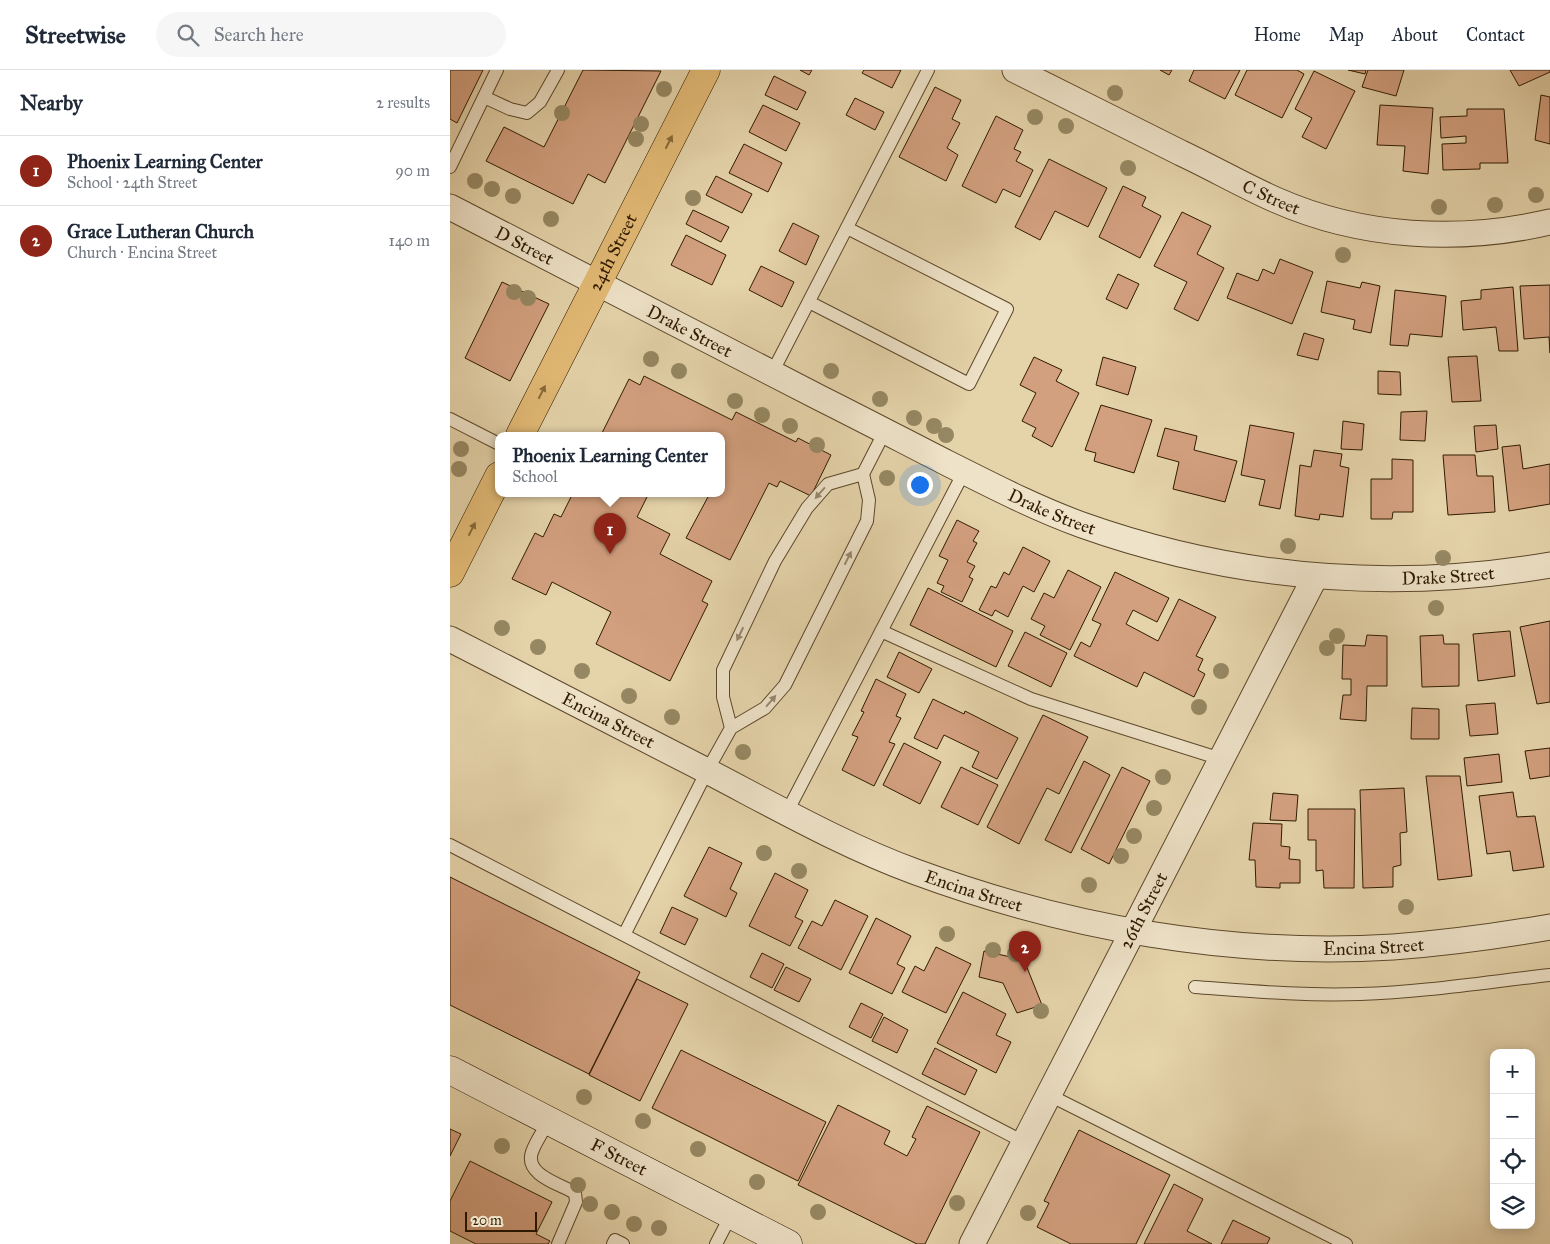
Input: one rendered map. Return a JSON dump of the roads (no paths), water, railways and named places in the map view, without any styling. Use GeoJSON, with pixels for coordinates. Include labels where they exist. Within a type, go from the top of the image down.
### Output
{"type":"FeatureCollection","features":[{"type":"Feature","properties":{"kind":"main road","name":"24th Street"},"geometry":{"type":"LineString","coordinates":[[522,432],[706,70]]}},
{"type":"Feature","properties":{"kind":"main road"},"geometry":{"type":"LineString","coordinates":[[450,573],[495,484]]}},
{"type":"Feature","properties":{"kind":"main road","name":"F Street"},"geometry":{"type":"LineString","coordinates":[[450,1070],[788,1244]]}},
{"type":"Feature","properties":{"kind":"street","name":"C Street"},"geometry":{"type":"LineString","coordinates":[[1015,70],[1276,200],[1326,218],[1377,229],[1430,234],[1474,234],[1519,229],[1550,222]]}},
{"type":"Feature","properties":{"kind":"street","name":"D Street"},"geometry":{"type":"LineString","coordinates":[[450,207],[598,284]]}},
{"type":"Feature","properties":{"kind":"street","name":"Drake Street"},"geometry":{"type":"LineString","coordinates":[[598,284],[1008,494],[1080,524],[1155,548],[1230,566],[1315,577],[1378,580],[1452,577],[1514,571],[1550,564]]}},
{"type":"Feature","properties":{"kind":"street","name":"26th Street"},"geometry":{"type":"LineString","coordinates":[[972,1244],[1315,577]]}},
{"type":"Feature","properties":{"kind":"street","name":"Encina Street"},"geometry":{"type":"LineString","coordinates":[[450,639],[840,840],[913,871],[981,894],[1066,918],[1132,932],[1200,941],[1311,949],[1391,947],[1462,941],[1550,928]]}},
{"type":"Feature","properties":{"kind":"lane"},"geometry":{"type":"LineString","coordinates":[[450,167],[497,70]]}},
{"type":"Feature","properties":{"kind":"lane"},"geometry":{"type":"LineString","coordinates":[[484,97],[510,109],[527,113],[540,102],[558,70]]}},
{"type":"Feature","properties":{"kind":"lane"},"geometry":{"type":"LineString","coordinates":[[772,373],[928,70]]}},
{"type":"Feature","properties":{"kind":"lane"},"geometry":{"type":"LineString","coordinates":[[809,302],[969,384],[1007,309],[847,228]]}},
{"type":"Feature","properties":{"kind":"lane"},"geometry":{"type":"LineString","coordinates":[[450,419],[495,442]]}},
{"type":"Feature","properties":{"kind":"lane"},"geometry":{"type":"LineString","coordinates":[[624,935],[706,771],[731,728],[765,708],[785,685],[867,521],[869,500],[863,474],[885,431]]}},
{"type":"Feature","properties":{"kind":"lane"},"geometry":{"type":"LineString","coordinates":[[787,812],[964,472]]}},
{"type":"Feature","properties":{"kind":"lane"},"geometry":{"type":"LineString","coordinates":[[731,728],[722,697],[722,670],[775,561],[807,508],[828,484],[863,474]]}},
{"type":"Feature","properties":{"kind":"lane"},"geometry":{"type":"LineString","coordinates":[[881,631],[1031,699],[1221,759]]}},
{"type":"Feature","properties":{"kind":"lane"},"geometry":{"type":"LineString","coordinates":[[450,845],[1024,1142]]}},
{"type":"Feature","properties":{"kind":"lane"},"geometry":{"type":"LineString","coordinates":[[1196,987],[1277,993],[1360,994],[1447,989],[1550,975]]}},
{"type":"Feature","properties":{"kind":"lane"},"geometry":{"type":"LineString","coordinates":[[1049,1095],[1346,1244]]}},
{"type":"Feature","properties":{"kind":"lane"},"geometry":{"type":"LineString","coordinates":[[549,1121],[532,1153],[530,1163],[536,1172],[575,1193],[576,1202],[558,1244]]}},
{"type":"Feature","properties":{"kind":"lane"},"geometry":{"type":"LineString","coordinates":[[716,1244],[731,1215]]}},
{"type":"Feature","properties":{"kind":"lane"},"geometry":{"type":"LineString","coordinates":[[613,1244],[615,1240],[623,1244]]}},
{"type":"Feature","properties":{"kind":"place","name":"Phoenix Learning Center"},"geometry":{"type":"Point","coordinates":[610,554]}},
{"type":"Feature","properties":{"kind":"place","name":"Grace Lutheran Church"},"geometry":{"type":"Point","coordinates":[1025,972]}}]}
